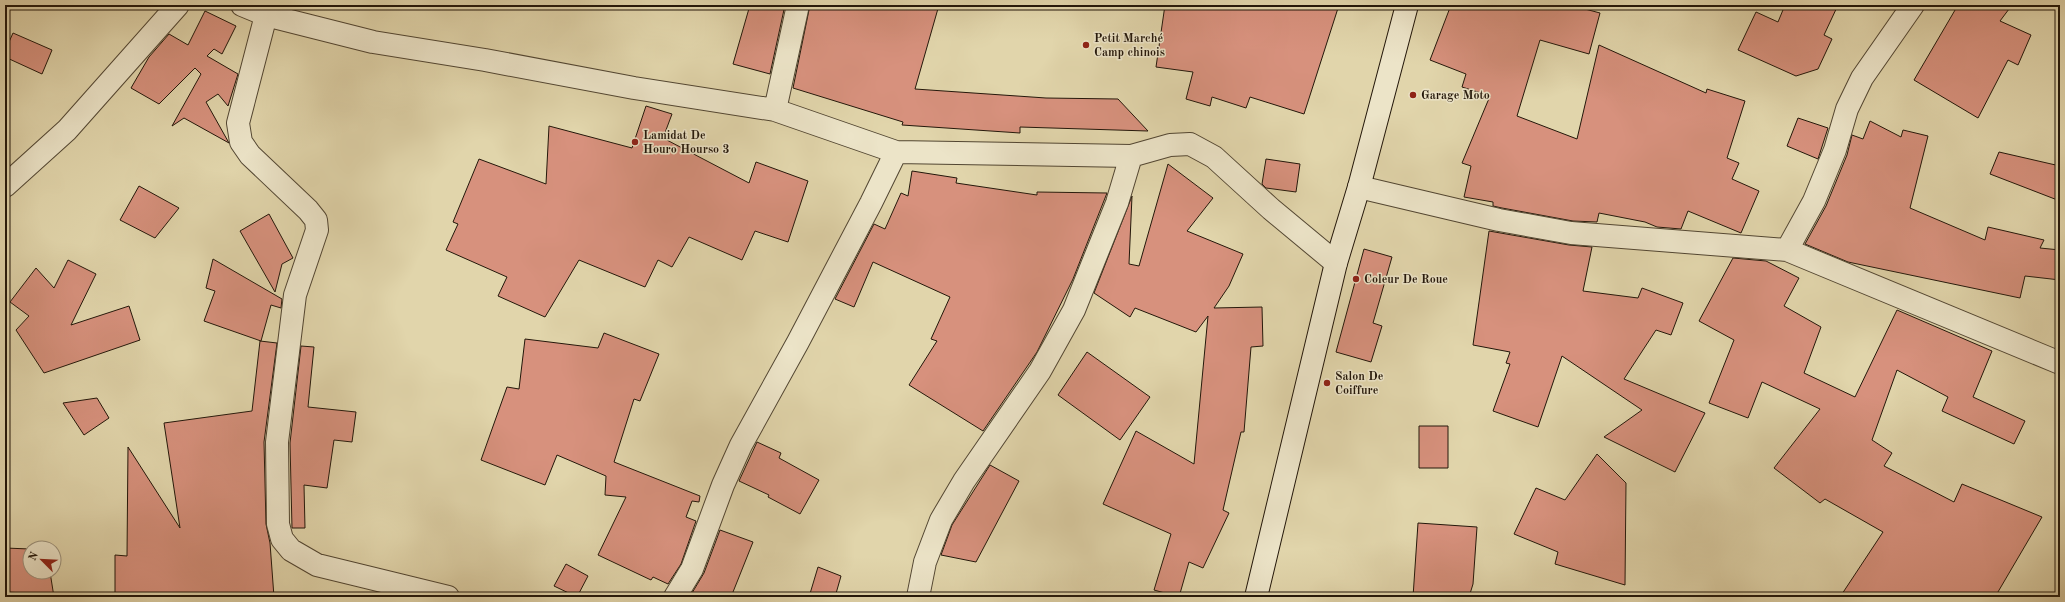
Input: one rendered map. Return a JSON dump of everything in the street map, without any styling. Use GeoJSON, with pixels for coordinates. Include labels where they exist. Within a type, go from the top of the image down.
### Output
{"type":"FeatureCollection","features":[{"type":"Feature","properties":{"kind":"street"},"geometry":{"type":"LineString","coordinates":[[5,186],[68,130],[178,5]]}},
{"type":"Feature","properties":{"kind":"street"},"geometry":{"type":"LineString","coordinates":[[242,5],[266,15],[373,42],[485,60],[634,88],[775,110],[896,152],[1131,156],[1170,145],[1190,144],[1214,157],[1271,209],[1336,263]]}},
{"type":"Feature","properties":{"kind":"street"},"geometry":{"type":"LineString","coordinates":[[775,110],[798,5]]}},
{"type":"Feature","properties":{"kind":"street"},"geometry":{"type":"LineString","coordinates":[[1256,597],[1336,263],[1359,187],[1407,5]]}},
{"type":"Feature","properties":{"kind":"street"},"geometry":{"type":"LineString","coordinates":[[1787,250],[1814,201],[1836,150],[1848,109],[1862,78],[1913,5]]}},
{"type":"Feature","properties":{"kind":"street"},"geometry":{"type":"LineString","coordinates":[[266,15],[238,123],[241,142],[250,155],[308,210],[316,220],[317,230],[295,295],[281,403],[277,442],[276,475],[278,524],[282,539],[291,550],[318,565],[448,597]]}},
{"type":"Feature","properties":{"kind":"street"},"geometry":{"type":"LineString","coordinates":[[675,597],[692,569],[723,485],[741,445],[798,342],[871,204],[896,152]]}},
{"type":"Feature","properties":{"kind":"street"},"geometry":{"type":"LineString","coordinates":[[918,597],[925,562],[941,520],[964,481],[1040,371],[1074,310],[1117,203],[1131,156]]}},
{"type":"Feature","properties":{"kind":"street"},"geometry":{"type":"LineString","coordinates":[[1359,187],[1492,218],[1571,233],[1787,250],[2060,363]]}},
{"type":"Feature","properties":{"kind":"building"},"geometry":{"type":"Polygon","coordinates":[[[750,5],[785,5],[770,74],[733,64],[750,5]]]}},
{"type":"Feature","properties":{"kind":"building"},"geometry":{"type":"Polygon","coordinates":[[[810,5],[939,5],[915,89],[1046,98],[1118,99],[1148,131],[1020,127],[1020,133],[902,125],[903,122],[793,88],[810,5]]]}},
{"type":"Feature","properties":{"kind":"building"},"geometry":{"type":"Polygon","coordinates":[[[1165,5],[1339,5],[1304,114],[1250,97],[1246,108],[1212,97],[1210,106],[1186,99],[1193,72],[1156,67],[1165,5]]]}},
{"type":"Feature","properties":{"kind":"building"},"geometry":{"type":"Polygon","coordinates":[[[1451,5],[1570,5],[1600,13],[1589,54],[1540,40],[1517,116],[1577,139],[1599,45],[1706,93],[1707,89],[1745,101],[1727,158],[1739,163],[1732,179],[1759,191],[1741,233],[1688,211],[1681,229],[1657,227],[1645,222],[1599,213],[1597,222],[1573,221],[1502,208],[1493,206],[1493,202],[1464,197],[1471,166],[1462,163],[1490,96],[1462,87],[1466,74],[1430,60],[1451,5]]]}},
{"type":"Feature","properties":{"kind":"building"},"geometry":{"type":"Polygon","coordinates":[[[1785,5],[1838,5],[1824,35],[1832,39],[1818,69],[1796,76],[1738,50],[1756,12],[1778,22],[1785,5]]]}},
{"type":"Feature","properties":{"kind":"building"},"geometry":{"type":"Polygon","coordinates":[[[1958,5],[2012,5],[2000,21],[2031,35],[2018,65],[2008,60],[1978,118],[1914,80],[1958,5]]]}},
{"type":"Feature","properties":{"kind":"building"},"geometry":{"type":"Polygon","coordinates":[[[205,11],[236,26],[222,54],[214,49],[207,56],[238,74],[228,106],[218,94],[206,102],[229,143],[184,118],[172,126],[201,74],[195,68],[159,104],[131,88],[149,57],[169,34],[188,45],[205,11]]]}},
{"type":"Feature","properties":{"kind":"building"},"geometry":{"type":"Polygon","coordinates":[[[13,33],[52,50],[42,74],[5,57],[5,51],[13,33]]]}},
{"type":"Feature","properties":{"kind":"building"},"geometry":{"type":"Polygon","coordinates":[[[646,106],[672,114],[663,138],[749,183],[756,162],[808,181],[788,242],[755,231],[742,260],[689,237],[672,267],[658,260],[645,287],[579,260],[545,317],[498,296],[507,277],[446,250],[458,224],[453,222],[479,159],[546,184],[549,126],[632,148],[646,106]]]}},
{"type":"Feature","properties":{"kind":"building"},"geometry":{"type":"Polygon","coordinates":[[[1798,118],[1828,128],[1818,159],[1787,146],[1798,118]]]}},
{"type":"Feature","properties":{"kind":"building"},"geometry":{"type":"Polygon","coordinates":[[[1870,121],[1901,137],[1903,130],[1928,136],[1910,208],[1985,240],[1988,227],[2044,240],[2040,248],[2060,250],[2060,280],[2025,276],[2020,298],[1848,262],[1805,244],[1826,206],[1847,155],[1852,135],[1863,139],[1870,121]]]}},
{"type":"Feature","properties":{"kind":"building"},"geometry":{"type":"Polygon","coordinates":[[[1999,152],[2060,166],[2060,201],[1990,174],[1999,152]]]}},
{"type":"Feature","properties":{"kind":"building"},"geometry":{"type":"Polygon","coordinates":[[[1266,159],[1300,164],[1296,192],[1266,188],[1262,184],[1266,159]]]}},
{"type":"Feature","properties":{"kind":"building"},"geometry":{"type":"Polygon","coordinates":[[[1168,164],[1213,198],[1187,231],[1243,254],[1229,286],[1214,308],[1262,307],[1263,346],[1251,347],[1244,432],[1241,432],[1223,510],[1229,513],[1203,568],[1189,562],[1179,597],[1154,590],[1171,534],[1103,504],[1136,431],[1194,464],[1208,316],[1196,332],[1135,308],[1130,317],[1094,293],[1132,196],[1129,264],[1139,266],[1168,164]]]}},
{"type":"Feature","properties":{"kind":"building"},"geometry":{"type":"Polygon","coordinates":[[[912,171],[957,178],[956,183],[1037,195],[1037,192],[1107,193],[1073,279],[1037,352],[983,431],[909,385],[937,341],[931,339],[950,297],[873,262],[854,307],[835,299],[874,224],[885,229],[901,193],[908,196],[912,171]]]}},
{"type":"Feature","properties":{"kind":"building"},"geometry":{"type":"Polygon","coordinates":[[[139,186],[179,208],[155,238],[120,220],[139,186]]]}},
{"type":"Feature","properties":{"kind":"building"},"geometry":{"type":"Polygon","coordinates":[[[269,214],[293,258],[282,264],[275,292],[240,231],[269,214]]]}},
{"type":"Feature","properties":{"kind":"building"},"geometry":{"type":"Polygon","coordinates":[[[1489,231],[1569,245],[1592,247],[1583,291],[1638,298],[1642,288],[1683,303],[1671,335],[1656,330],[1624,379],[1705,413],[1675,472],[1604,437],[1642,410],[1562,356],[1538,427],[1493,411],[1510,364],[1506,363],[1510,352],[1473,345],[1489,231]]]}},
{"type":"Feature","properties":{"kind":"building"},"geometry":{"type":"Polygon","coordinates":[[[1364,249],[1392,257],[1373,323],[1382,326],[1371,362],[1336,352],[1364,249]]]}},
{"type":"Feature","properties":{"kind":"building"},"geometry":{"type":"Polygon","coordinates":[[[1733,258],[1766,261],[1799,278],[1784,306],[1821,327],[1804,373],[1855,397],[1897,310],[1992,351],[1973,397],[2025,421],[2014,444],[1942,411],[1948,397],[1897,370],[1872,440],[1892,453],[1884,466],[1954,502],[1962,484],[2042,517],[1995,597],[1840,597],[1883,532],[1825,499],[1820,503],[1774,468],[1820,409],[1762,382],[1748,418],[1709,403],[1734,340],[1699,321],[1733,258]]]}},
{"type":"Feature","properties":{"kind":"building"},"geometry":{"type":"Polygon","coordinates":[[[213,259],[282,299],[281,308],[271,305],[261,341],[204,321],[215,291],[206,288],[213,259]]]}},
{"type":"Feature","properties":{"kind":"building"},"geometry":{"type":"Polygon","coordinates":[[[68,260],[96,274],[71,325],[129,306],[140,340],[44,373],[16,330],[29,316],[10,302],[36,268],[54,288],[68,260]]]}},
{"type":"Feature","properties":{"kind":"building"},"geometry":{"type":"Polygon","coordinates":[[[604,333],[659,354],[640,401],[634,399],[614,462],[700,496],[699,502],[692,501],[686,517],[696,521],[681,564],[668,584],[653,577],[651,580],[598,555],[626,497],[605,495],[606,476],[557,455],[545,485],[481,460],[507,387],[519,389],[525,339],[598,348],[604,333]]]}},
{"type":"Feature","properties":{"kind":"building"},"geometry":{"type":"Polygon","coordinates":[[[260,341],[277,343],[264,442],[266,524],[270,543],[274,597],[115,597],[115,555],[127,556],[128,447],[180,528],[164,423],[252,411],[260,341]]]}},
{"type":"Feature","properties":{"kind":"building"},"geometry":{"type":"Polygon","coordinates":[[[301,346],[314,347],[308,407],[356,412],[352,442],[334,440],[327,488],[304,485],[305,528],[292,528],[290,443],[301,346]]]}},
{"type":"Feature","properties":{"kind":"building"},"geometry":{"type":"Polygon","coordinates":[[[1087,352],[1150,397],[1120,440],[1058,395],[1087,352]]]}},
{"type":"Feature","properties":{"kind":"building"},"geometry":{"type":"Polygon","coordinates":[[[97,398],[109,418],[84,435],[63,403],[97,398]]]}},
{"type":"Feature","properties":{"kind":"building"},"geometry":{"type":"Polygon","coordinates":[[[1419,426],[1448,426],[1448,468],[1419,468],[1419,426]]]}},
{"type":"Feature","properties":{"kind":"building"},"geometry":{"type":"Polygon","coordinates":[[[757,442],[781,453],[779,458],[819,480],[800,514],[768,497],[769,495],[739,481],[757,442]]]}},
{"type":"Feature","properties":{"kind":"building"},"geometry":{"type":"Polygon","coordinates":[[[1597,454],[1626,483],[1625,585],[1555,564],[1558,552],[1514,534],[1536,488],[1565,500],[1597,454]]]}},
{"type":"Feature","properties":{"kind":"building"},"geometry":{"type":"Polygon","coordinates":[[[990,465],[1019,481],[976,562],[941,555],[952,525],[990,465]]]}},
{"type":"Feature","properties":{"kind":"building"},"geometry":{"type":"Polygon","coordinates":[[[1418,523],[1477,527],[1473,584],[1469,597],[1413,597],[1418,523]]]}},
{"type":"Feature","properties":{"kind":"building"},"geometry":{"type":"Polygon","coordinates":[[[720,530],[753,542],[731,597],[702,597],[692,593],[704,573],[720,530]]]}},
{"type":"Feature","properties":{"kind":"building"},"geometry":{"type":"Polygon","coordinates":[[[5,548],[22,549],[22,580],[51,580],[54,597],[25,597],[25,593],[5,592],[5,548]]]}},
{"type":"Feature","properties":{"kind":"building"},"geometry":{"type":"Polygon","coordinates":[[[566,564],[588,576],[577,597],[554,586],[566,564]]]}},
{"type":"Feature","properties":{"kind":"building"},"geometry":{"type":"Polygon","coordinates":[[[818,567],[841,576],[835,597],[809,597],[818,567]]]}},
{"type":"Feature","properties":{"kind":"place","name":"Petit Marché Camp chinois"},"geometry":{"type":"Point","coordinates":[1086,45]}},
{"type":"Feature","properties":{"kind":"place","name":"Garage Moto"},"geometry":{"type":"Point","coordinates":[1413,95]}},
{"type":"Feature","properties":{"kind":"place","name":"Lamidat De Houro Hourso 3"},"geometry":{"type":"Point","coordinates":[635,142]}},
{"type":"Feature","properties":{"kind":"place","name":"Coleur De Roue"},"geometry":{"type":"Point","coordinates":[1356,279]}},
{"type":"Feature","properties":{"kind":"place","name":"Salon De Coiffure"},"geometry":{"type":"Point","coordinates":[1327,383]}}]}
